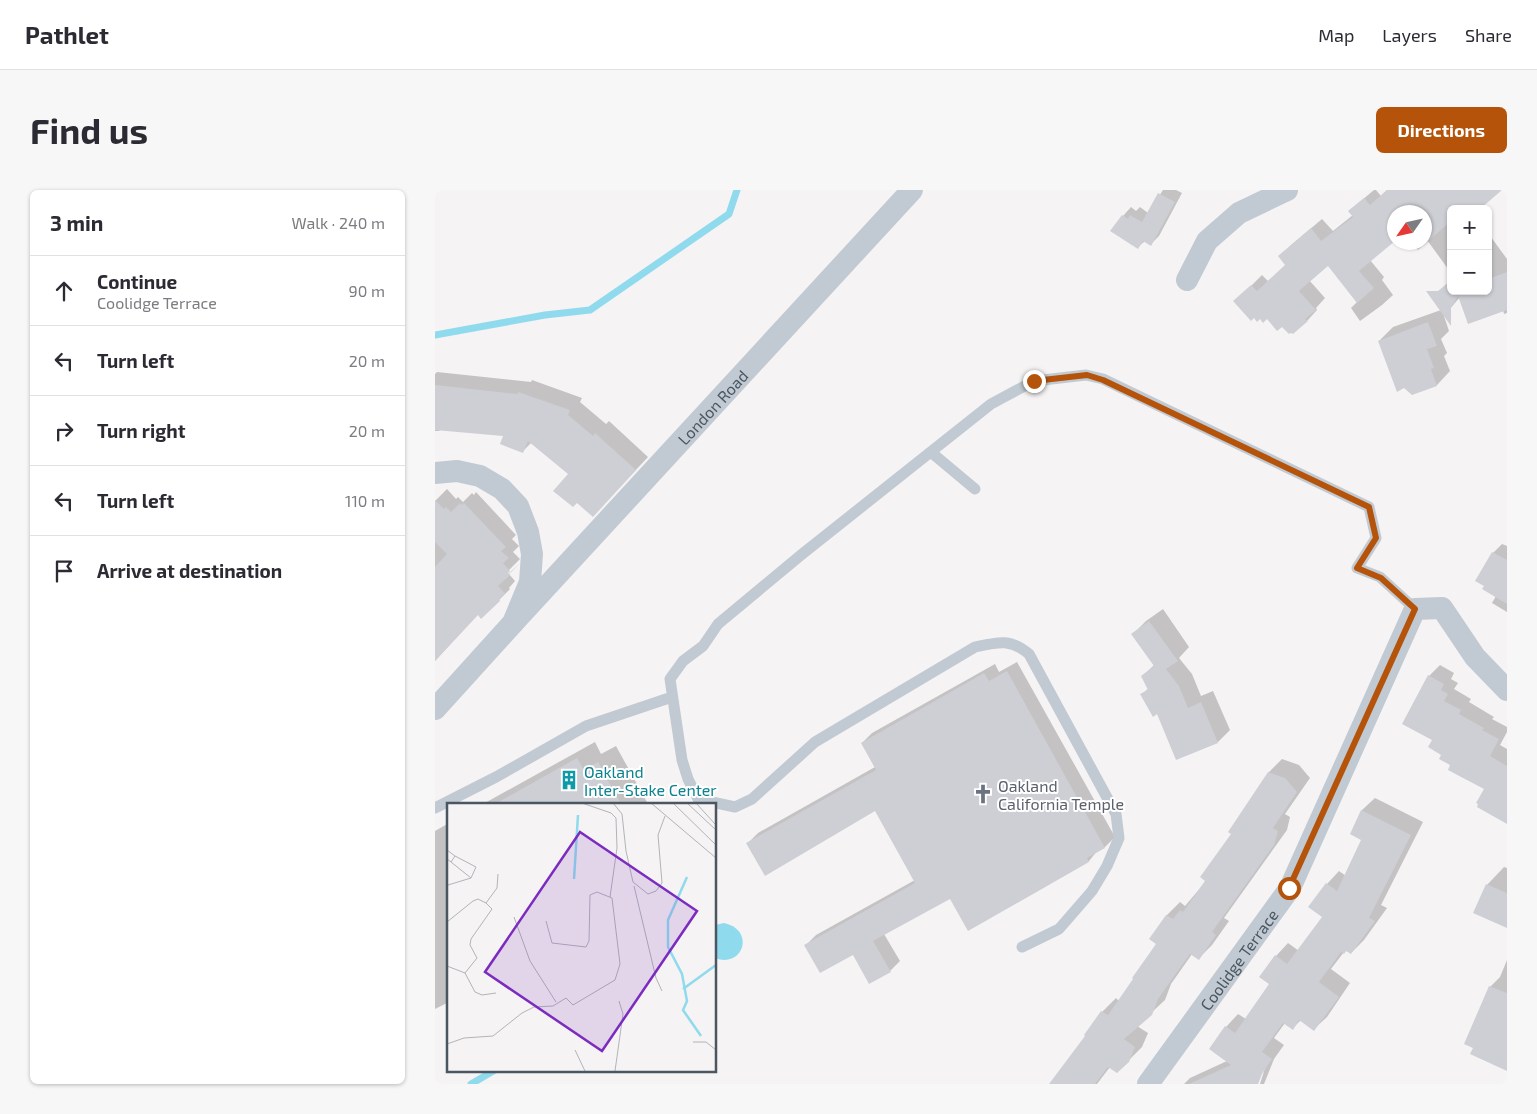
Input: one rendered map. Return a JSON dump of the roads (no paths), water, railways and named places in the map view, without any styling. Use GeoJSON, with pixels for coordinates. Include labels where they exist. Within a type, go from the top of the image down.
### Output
{"type":"FeatureCollection","features":[{"type":"Feature","properties":{"kind":"street","name":"London Road"},"geometry":{"type":"LineString","coordinates":[[435,709],[912,190]]}},
{"type":"Feature","properties":{"kind":"street"},"geometry":{"type":"LineString","coordinates":[[1187,280],[1207,241],[1239,213],[1287,190]]}},
{"type":"Feature","properties":{"kind":"street"},"geometry":{"type":"LineString","coordinates":[[435,472],[457,471],[480,476],[502,490],[518,506],[528,532],[532,554],[530,582],[513,624]]}},
{"type":"Feature","properties":{"kind":"street"},"geometry":{"type":"LineString","coordinates":[[1415,609],[1443,608],[1475,657],[1507,690]]}},
{"type":"Feature","properties":{"kind":"street","name":"Coolidge Terrace"},"geometry":{"type":"LineString","coordinates":[[1148,1084],[1289,888],[1415,609]]}},
{"type":"Feature","properties":{"kind":"lane"},"geometry":{"type":"LineString","coordinates":[[1022,947],[1059,929],[1092,891],[1107,866],[1119,838],[1116,814],[1029,654],[1017,645],[995,642],[975,647],[815,742],[753,799],[735,807],[698,799],[688,779],[682,760],[670,679],[683,661],[703,646],[718,624],[801,555],[932,453],[991,404],[1034,381],[1087,375],[1103,380],[1369,507],[1376,538],[1357,568],[1381,578],[1415,609]]}},
{"type":"Feature","properties":{"kind":"lane"},"geometry":{"type":"LineString","coordinates":[[932,453],[975,489]]}},
{"type":"Feature","properties":{"kind":"lane"},"geometry":{"type":"LineString","coordinates":[[435,808],[496,777],[587,726],[672,697]]}},
{"type":"Feature","properties":{"kind":"water"},"geometry":{"type":"Polygon","coordinates":[[[724,923],[734,927],[740,933],[743,940],[742,947],[739,954],[733,958],[725,960],[716,958],[716,925],[724,923]]]}},
{"type":"Feature","properties":{"kind":"waterway"},"geometry":{"type":"LineString","coordinates":[[435,335],[545,315],[590,310],[729,214],[737,190]]}},
{"type":"Feature","properties":{"kind":"waterway"},"geometry":{"type":"LineString","coordinates":[[471,1084],[492,1072]]}},
{"type":"Feature","properties":{"kind":"place","name":"Oakland Inter-Stake Center"},"geometry":{"type":"Point","coordinates":[569,780]}},
{"type":"Feature","properties":{"kind":"place","name":"Oakland California Temple"},"geometry":{"type":"Point","coordinates":[983,794]}}]}
